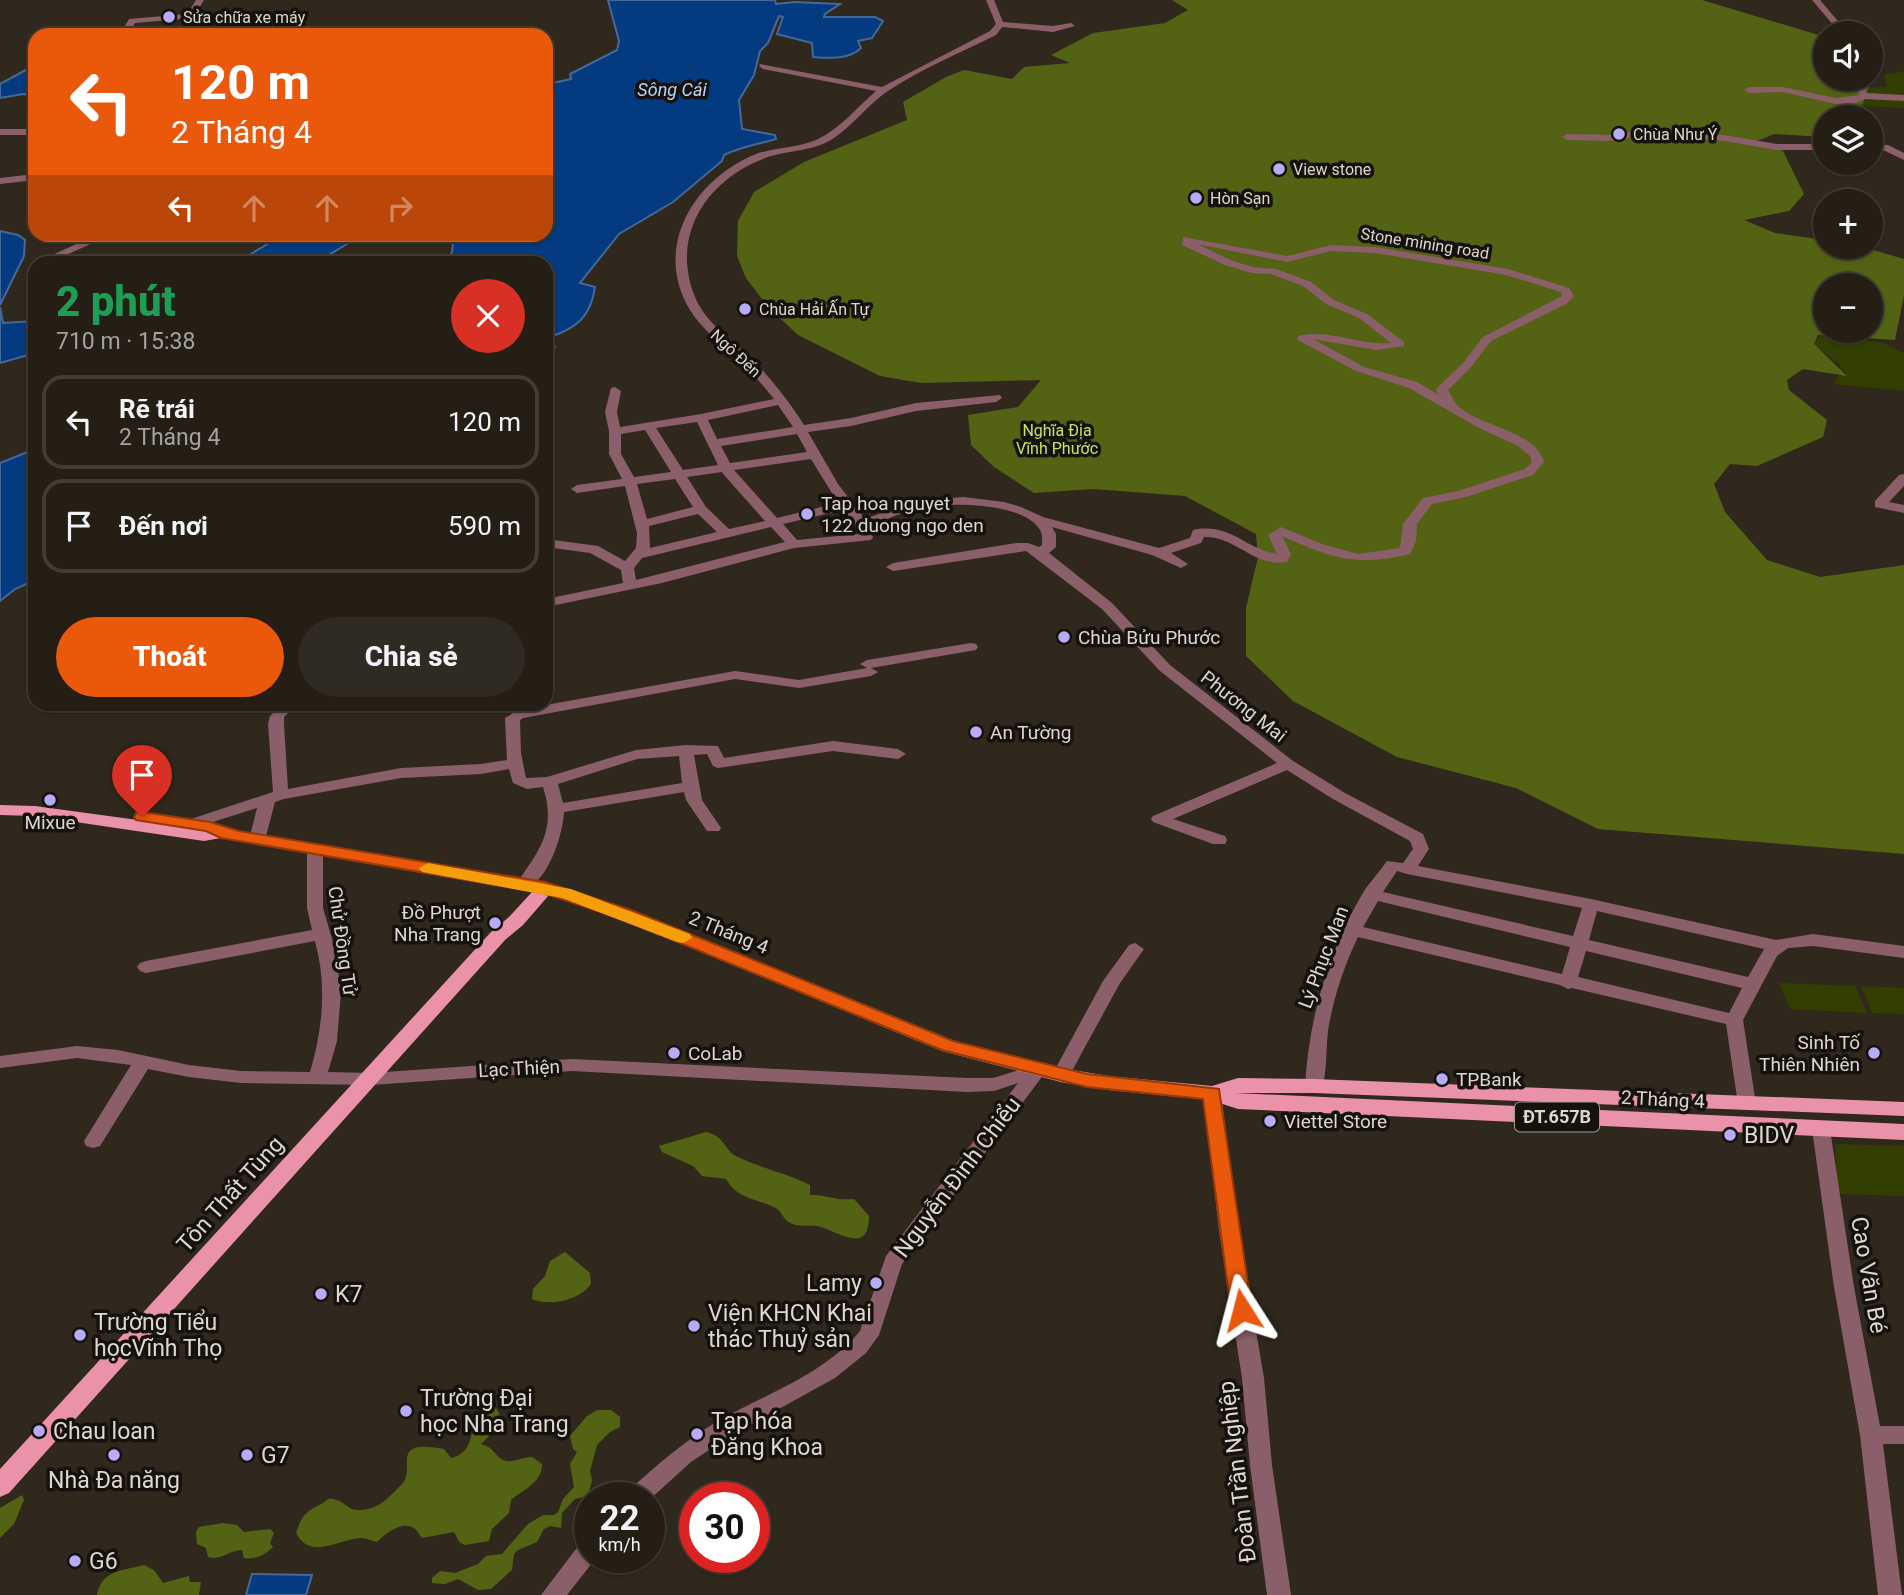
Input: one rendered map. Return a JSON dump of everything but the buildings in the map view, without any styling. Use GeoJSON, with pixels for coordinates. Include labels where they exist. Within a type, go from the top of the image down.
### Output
{"type":"FeatureCollection","features":[{"type":"Feature","properties":{"kind":"main road","name":"2 Tháng 4"},"geometry":{"type":"LineString","coordinates":[[0,800],[42,802],[191,824],[210,827],[221,833]]}},
{"type":"Feature","properties":{"kind":"main road","name":"2 Tháng 4"},"geometry":{"type":"LineString","coordinates":[[0,810],[35,811],[204,835],[221,833],[535,886],[625,914],[948,1046],[1038,1070],[1108,1083],[1212,1093],[1238,1102],[1904,1132]]}},
{"type":"Feature","properties":{"kind":"main road","name":"Tôn Thất Tùng"},"geometry":{"type":"LineString","coordinates":[[0,1486],[498,936],[516,921],[535,886]]}},
{"type":"Feature","properties":{"kind":"main road","name":"2 Tháng 4"},"geometry":{"type":"LineString","coordinates":[[1212,1093],[1238,1085],[1314,1086],[1904,1109]]}},
{"type":"Feature","properties":{"kind":"street"},"geometry":{"type":"LineString","coordinates":[[127,28],[132,21],[190,16],[200,0]]}},
{"type":"Feature","properties":{"kind":"street"},"geometry":{"type":"LineString","coordinates":[[990,0],[1000,24],[1053,29],[1070,26]]}},
{"type":"Feature","properties":{"kind":"street"},"geometry":{"type":"LineString","coordinates":[[1816,0],[1834,21]]}},
{"type":"Feature","properties":{"kind":"street","name":"Ngô Đến"},"geometry":{"type":"LineString","coordinates":[[863,525],[846,505],[803,430],[782,401],[743,357],[716,335],[695,310],[684,279],[682,253],[686,225],[706,196],[757,157],[800,150],[828,137],[883,90],[993,33],[1000,24]]}},
{"type":"Feature","properties":{"kind":"street"},"geometry":{"type":"LineString","coordinates":[[763,66],[883,90]]}},
{"type":"Feature","properties":{"kind":"street"},"geometry":{"type":"LineString","coordinates":[[1749,90],[1788,90],[1839,100],[1856,100],[1864,96],[1904,98]]}},
{"type":"Feature","properties":{"kind":"street"},"geometry":{"type":"LineString","coordinates":[[1861,91],[1864,96]]}},
{"type":"Feature","properties":{"kind":"street"},"geometry":{"type":"LineString","coordinates":[[0,132],[28,132]]}},
{"type":"Feature","properties":{"kind":"street"},"geometry":{"type":"LineString","coordinates":[[1567,137],[1618,138],[1635,133],[1663,133],[1724,138],[1777,147],[1813,147]]}},
{"type":"Feature","properties":{"kind":"street"},"geometry":{"type":"LineString","coordinates":[[1883,147],[1904,157]]}},
{"type":"Feature","properties":{"kind":"street"},"geometry":{"type":"LineString","coordinates":[[0,181],[28,178]]}},
{"type":"Feature","properties":{"kind":"street","name":"Stone mining road"},"geometry":{"type":"LineString","coordinates":[[1161,552],[1196,540],[1198,533],[1222,533],[1269,558],[1280,559],[1284,554],[1275,535],[1281,531],[1317,547],[1358,558],[1405,551],[1410,524],[1428,501],[1461,494],[1530,472],[1538,462],[1536,455],[1522,443],[1483,425],[1413,385],[1390,380],[1347,363],[1302,338],[1318,336],[1386,346],[1400,344],[1363,316],[1329,302],[1307,284],[1272,271],[1252,270],[1223,261],[1186,243],[1186,240],[1194,238],[1214,245],[1287,259],[1331,248],[1375,250],[1508,272],[1554,284],[1565,290],[1568,296],[1562,302],[1492,337],[1479,347],[1467,365],[1442,390],[1452,406]]}},
{"type":"Feature","properties":{"kind":"street"},"geometry":{"type":"LineString","coordinates":[[55,256],[89,242]]}},
{"type":"Feature","properties":{"kind":"street"},"geometry":{"type":"LineString","coordinates":[[615,391],[611,412],[615,431],[615,454],[629,481],[644,533],[639,555],[627,568]]}},
{"type":"Feature","properties":{"kind":"street"},"geometry":{"type":"LineString","coordinates":[[713,443],[861,420],[916,407],[996,398]]}},
{"type":"Feature","properties":{"kind":"street"},"geometry":{"type":"LineString","coordinates":[[615,431],[701,418],[782,401]]}},
{"type":"Feature","properties":{"kind":"street"},"geometry":{"type":"LineString","coordinates":[[701,418],[725,468],[794,544]]}},
{"type":"Feature","properties":{"kind":"street"},"geometry":{"type":"LineString","coordinates":[[649,427],[701,509],[727,535]]}},
{"type":"Feature","properties":{"kind":"street"},"geometry":{"type":"LineString","coordinates":[[577,489],[815,455]]}},
{"type":"Feature","properties":{"kind":"street"},"geometry":{"type":"LineString","coordinates":[[1904,478],[1880,504],[1904,509]]}},
{"type":"Feature","properties":{"kind":"street"},"geometry":{"type":"LineString","coordinates":[[553,602],[630,586],[794,544],[866,537],[863,525],[913,506],[942,501],[1009,507],[1041,521],[1078,528],[1161,552],[1181,564]]}},
{"type":"Feature","properties":{"kind":"street"},"geometry":{"type":"LineString","coordinates":[[639,555],[846,505]]}},
{"type":"Feature","properties":{"kind":"street"},"geometry":{"type":"LineString","coordinates":[[641,524],[701,509]]}},
{"type":"Feature","properties":{"kind":"street"},"geometry":{"type":"LineString","coordinates":[[893,567],[1016,547],[1028,547],[1040,553],[1049,547],[1050,541],[1041,521]]}},
{"type":"Feature","properties":{"kind":"street"},"geometry":{"type":"LineString","coordinates":[[553,544],[593,549],[627,568]]}},
{"type":"Feature","properties":{"kind":"street","name":"Phương Mai"},"geometry":{"type":"LineString","coordinates":[[1040,553],[1107,606],[1166,668],[1288,764],[1339,796],[1417,838],[1421,849],[1407,869]]}},
{"type":"Feature","properties":{"kind":"street"},"geometry":{"type":"LineString","coordinates":[[627,568],[630,586]]}},
{"type":"Feature","properties":{"kind":"street"},"geometry":{"type":"LineString","coordinates":[[553,707],[735,675],[799,684],[971,647]]}},
{"type":"Feature","properties":{"kind":"street"},"geometry":{"type":"LineString","coordinates":[[257,839],[274,798],[276,724],[277,716],[282,711]]}},
{"type":"Feature","properties":{"kind":"street"},"geometry":{"type":"LineString","coordinates":[[528,711],[517,713],[512,718],[519,779],[527,783],[549,782],[636,755],[686,750],[713,749],[718,763],[833,747],[898,754]]}},
{"type":"Feature","properties":{"kind":"street"},"geometry":{"type":"LineString","coordinates":[[686,750],[694,800],[713,828]]}},
{"type":"Feature","properties":{"kind":"street"},"geometry":{"type":"LineString","coordinates":[[191,824],[274,798],[401,773],[481,769],[516,763]]}},
{"type":"Feature","properties":{"kind":"street"},"geometry":{"type":"LineString","coordinates":[[1219,840],[1159,819],[1288,764]]}},
{"type":"Feature","properties":{"kind":"street"},"geometry":{"type":"LineString","coordinates":[[535,886],[547,857],[556,809],[549,782]]}},
{"type":"Feature","properties":{"kind":"street"},"geometry":{"type":"LineString","coordinates":[[556,809],[690,786]]}},
{"type":"Feature","properties":{"kind":"street","name":"Chử Đồng Tử"},"geometry":{"type":"LineString","coordinates":[[314,849],[315,908],[332,992],[328,1041],[317,1078]]}},
{"type":"Feature","properties":{"kind":"street","name":"Lý Phục Man"},"geometry":{"type":"LineString","coordinates":[[1314,1086],[1314,1049],[1320,1024],[1328,993],[1353,930],[1371,894],[1393,865],[1407,869]]}},
{"type":"Feature","properties":{"kind":"street"},"geometry":{"type":"LineString","coordinates":[[1407,869],[1591,904],[1777,946]]}},
{"type":"Feature","properties":{"kind":"street"},"geometry":{"type":"LineString","coordinates":[[1371,894],[1751,984]]}},
{"type":"Feature","properties":{"kind":"street"},"geometry":{"type":"LineString","coordinates":[[1568,983],[1591,904]]}},
{"type":"Feature","properties":{"kind":"street"},"geometry":{"type":"LineString","coordinates":[[1353,930],[1568,983],[1734,1020]]}},
{"type":"Feature","properties":{"kind":"street"},"geometry":{"type":"LineString","coordinates":[[146,967],[321,934]]}},
{"type":"Feature","properties":{"kind":"street"},"geometry":{"type":"LineString","coordinates":[[1747,1104],[1734,1020],[1751,984],[1777,946],[1813,940],[1904,952]]}},
{"type":"Feature","properties":{"kind":"street"},"geometry":{"type":"LineString","coordinates":[[1061,1075],[1112,981],[1135,949]]}},
{"type":"Feature","properties":{"kind":"street","name":"Lạc Thiện"},"geometry":{"type":"LineString","coordinates":[[0,1062],[77,1052],[218,1075],[370,1079],[572,1065],[980,1085],[994,1084],[1038,1070]]}},
{"type":"Feature","properties":{"kind":"street"},"geometry":{"type":"LineString","coordinates":[[93,1141],[143,1061]]}},
{"type":"Feature","properties":{"kind":"street","name":"Nguyễn Đình Chiểu"},"geometry":{"type":"LineString","coordinates":[[653,1482],[683,1455],[722,1430],[828,1372],[859,1347],[869,1335],[893,1261],[1038,1070]]}},
{"type":"Feature","properties":{"kind":"street","name":"Đoàn Trần Nghiệp"},"geometry":{"type":"LineString","coordinates":[[1212,1093],[1229,1230],[1253,1378],[1261,1465],[1279,1595]]}},
{"type":"Feature","properties":{"kind":"street","name":"Cao Văn Bé"},"geometry":{"type":"LineString","coordinates":[[1821,1129],[1844,1287],[1871,1435],[1890,1595]]}},
{"type":"Feature","properties":{"kind":"street"},"geometry":{"type":"LineString","coordinates":[[1871,1435],[1904,1434]]}},
{"type":"Feature","properties":{"kind":"street"},"geometry":{"type":"LineString","coordinates":[[553,1595],[574,1568]]}},
{"type":"Feature","properties":{"kind":"green space","name":"Nghĩa Địa Vĩnh Phước"},"geometry":{"type":"Polygon","coordinates":[[[1172,0],[1702,0],[1813,33],[1813,91],[1867,91],[1861,105],[1813,105],[1813,136],[1774,134],[1757,141],[1783,151],[1804,194],[1789,211],[1744,220],[1775,233],[1813,238],[1813,259],[1883,259],[1883,253],[1904,259],[1904,295],[1895,340],[1883,339],[1883,273],[1813,273],[1813,343],[1847,376],[1803,369],[1787,380],[1789,390],[1827,420],[1823,437],[1757,466],[1730,464],[1714,484],[1725,512],[1767,560],[1820,577],[1904,565],[1904,854],[1598,829],[1516,788],[1397,757],[1293,701],[1246,656],[1246,608],[1258,557],[1256,534],[1185,496],[1093,489],[1034,493],[994,467],[971,445],[968,415],[1018,407],[1041,380],[921,383],[880,376],[798,335],[769,308],[746,278],[737,256],[738,221],[754,192],[804,162],[907,120],[903,102],[946,77],[964,70],[1012,79],[1024,67],[1070,63],[1051,55],[1093,33],[1165,23],[1188,10],[1172,0]]]}},
{"type":"Feature","properties":{"kind":"green space"},"geometry":{"type":"Polygon","coordinates":[[[1904,71],[1904,108],[1836,105],[1822,91],[1883,91],[1883,87],[1887,87],[1884,75],[1904,71]]]}},
{"type":"Feature","properties":{"kind":"green space"},"geometry":{"type":"Polygon","coordinates":[[[1883,343],[1904,353],[1904,391],[1833,384],[1839,375],[1847,375],[1838,363],[1813,344],[1883,343]]]}},
{"type":"Feature","properties":{"kind":"green space"},"geometry":{"type":"Polygon","coordinates":[[[1779,983],[1855,986],[1867,1013],[1790,1009],[1779,983]]]}},
{"type":"Feature","properties":{"kind":"green space"},"geometry":{"type":"Polygon","coordinates":[[[1861,986],[1904,988],[1904,1014],[1872,1013],[1861,986]]]}},
{"type":"Feature","properties":{"kind":"green space"},"geometry":{"type":"Polygon","coordinates":[[[706,1132],[721,1140],[736,1156],[810,1185],[810,1195],[854,1199],[869,1216],[868,1229],[863,1236],[850,1238],[817,1226],[793,1224],[776,1208],[742,1195],[726,1179],[702,1176],[693,1166],[662,1152],[659,1146],[706,1132]]]}},
{"type":"Feature","properties":{"kind":"green space"},"geometry":{"type":"Polygon","coordinates":[[[1835,1144],[1904,1146],[1904,1196],[1837,1194],[1835,1144]]]}},
{"type":"Feature","properties":{"kind":"green space"},"geometry":{"type":"Polygon","coordinates":[[[565,1252],[590,1273],[591,1284],[580,1294],[564,1301],[532,1299],[533,1289],[545,1276],[550,1261],[565,1252]]]}},
{"type":"Feature","properties":{"kind":"green space"},"geometry":{"type":"Polygon","coordinates":[[[489,1407],[496,1408],[501,1417],[497,1428],[481,1444],[489,1447],[503,1460],[532,1457],[542,1464],[536,1481],[511,1500],[509,1513],[492,1529],[489,1541],[465,1545],[459,1542],[454,1532],[422,1538],[415,1529],[405,1526],[394,1529],[377,1542],[361,1538],[317,1547],[309,1546],[296,1533],[306,1514],[329,1499],[338,1500],[351,1509],[361,1510],[373,1507],[391,1496],[406,1478],[407,1457],[410,1451],[416,1448],[444,1449],[451,1458],[461,1454],[470,1441],[476,1418],[489,1407]]]}},
{"type":"Feature","properties":{"kind":"green space"},"geometry":{"type":"Polygon","coordinates":[[[597,1410],[611,1410],[620,1417],[620,1427],[610,1432],[597,1445],[590,1471],[592,1482],[574,1482],[574,1487],[570,1464],[577,1452],[573,1449],[570,1436],[587,1416],[597,1410]]]}},
{"type":"Feature","properties":{"kind":"green space"},"geometry":{"type":"Polygon","coordinates":[[[574,1487],[574,1500],[562,1513],[561,1528],[550,1526],[544,1529],[537,1542],[518,1550],[514,1554],[512,1570],[491,1589],[478,1590],[458,1579],[445,1584],[432,1583],[432,1578],[440,1571],[455,1573],[478,1564],[486,1556],[502,1554],[528,1524],[543,1515],[554,1515],[558,1512],[563,1499],[574,1487]]]}},
{"type":"Feature","properties":{"kind":"green space"},"geometry":{"type":"Polygon","coordinates":[[[22,1495],[24,1500],[14,1524],[0,1538],[0,1508],[22,1495]]]}},
{"type":"Feature","properties":{"kind":"green space"},"geometry":{"type":"Polygon","coordinates":[[[223,1523],[237,1525],[244,1532],[270,1529],[274,1533],[270,1543],[273,1547],[263,1555],[252,1558],[244,1558],[242,1550],[217,1558],[208,1557],[206,1548],[197,1544],[196,1532],[199,1527],[223,1523]]]}},
{"type":"Feature","properties":{"kind":"green space"},"geometry":{"type":"Polygon","coordinates":[[[144,1565],[154,1570],[163,1583],[189,1576],[190,1582],[201,1582],[199,1595],[97,1595],[104,1580],[114,1572],[144,1565]]]}},
{"type":"Feature","properties":{"kind":"water","name":"Sông Cái"},"geometry":{"type":"Polygon","coordinates":[[[608,0],[775,0],[776,4],[840,4],[824,17],[875,17],[883,21],[872,38],[858,41],[861,48],[856,52],[826,58],[813,57],[812,43],[777,34],[783,17],[779,16],[768,43],[760,51],[754,75],[739,100],[742,129],[775,135],[776,139],[724,155],[722,161],[673,202],[619,234],[580,283],[595,287],[586,313],[575,325],[553,336],[553,256],[450,256],[453,242],[553,242],[553,83],[571,79],[570,74],[617,50],[619,41],[608,0]]]}},
{"type":"Feature","properties":{"kind":"water"},"geometry":{"type":"Polygon","coordinates":[[[28,69],[28,95],[0,98],[0,84],[28,69]]]}},
{"type":"Feature","properties":{"kind":"water"},"geometry":{"type":"Polygon","coordinates":[[[0,231],[18,235],[25,240],[24,256],[0,305],[0,231]]]}},
{"type":"Feature","properties":{"kind":"water"},"geometry":{"type":"Polygon","coordinates":[[[350,242],[327,256],[248,256],[269,243],[350,242]]]}},
{"type":"Feature","properties":{"kind":"water"},"geometry":{"type":"Polygon","coordinates":[[[0,307],[3,323],[28,321],[28,355],[0,363],[0,307]]]}},
{"type":"Feature","properties":{"kind":"water"},"geometry":{"type":"Polygon","coordinates":[[[28,452],[28,583],[0,601],[0,463],[28,452]]]}},
{"type":"Feature","properties":{"kind":"water"},"geometry":{"type":"Polygon","coordinates":[[[252,1574],[312,1575],[306,1595],[246,1595],[252,1574]]]}},
{"type":"Feature","properties":{"kind":"slow traffic"},"geometry":{"type":"LineString","coordinates":[[428,868],[565,893],[683,938]]}},
{"type":"Feature","properties":{"kind":"place","name":"Sửa chữa xe máy"},"geometry":{"type":"Point","coordinates":[169,17]}},
{"type":"Feature","properties":{"kind":"place","name":"Chùa Như Ý"},"geometry":{"type":"Point","coordinates":[1619,134]}},
{"type":"Feature","properties":{"kind":"place","name":"View stone"},"geometry":{"type":"Point","coordinates":[1279,169]}},
{"type":"Feature","properties":{"kind":"place","name":"Hòn Sạn"},"geometry":{"type":"Point","coordinates":[1196,198]}},
{"type":"Feature","properties":{"kind":"place","name":"Chùa Hải Ấn Tự"},"geometry":{"type":"Point","coordinates":[745,309]}},
{"type":"Feature","properties":{"kind":"place","name":"Tap hoa nguyet 122 duong ngo den"},"geometry":{"type":"Point","coordinates":[807,514]}},
{"type":"Feature","properties":{"kind":"place","name":"Chùa Bửu Phước"},"geometry":{"type":"Point","coordinates":[1064,637]}},
{"type":"Feature","properties":{"kind":"place","name":"An Tường"},"geometry":{"type":"Point","coordinates":[976,732]}},
{"type":"Feature","properties":{"kind":"place","name":"Mixue"},"geometry":{"type":"Point","coordinates":[50,800]}},
{"type":"Feature","properties":{"kind":"place","name":"Đồ Phượt Nha Trang"},"geometry":{"type":"Point","coordinates":[495,923]}},
{"type":"Feature","properties":{"kind":"place","name":"CoLab"},"geometry":{"type":"Point","coordinates":[674,1053]}},
{"type":"Feature","properties":{"kind":"place","name":"Sinh Tố Thiên Nhiên"},"geometry":{"type":"Point","coordinates":[1874,1053]}},
{"type":"Feature","properties":{"kind":"place","name":"TPBank"},"geometry":{"type":"Point","coordinates":[1442,1079]}},
{"type":"Feature","properties":{"kind":"place","name":"Viettel Store"},"geometry":{"type":"Point","coordinates":[1270,1121]}},
{"type":"Feature","properties":{"kind":"place","name":"BIDV"},"geometry":{"type":"Point","coordinates":[1730,1135]}},
{"type":"Feature","properties":{"kind":"place","name":"Lamy"},"geometry":{"type":"Point","coordinates":[876,1283]}},
{"type":"Feature","properties":{"kind":"place","name":"K7"},"geometry":{"type":"Point","coordinates":[321,1294]}},
{"type":"Feature","properties":{"kind":"place","name":"Viện KHCN Khai thác Thuỷ sản"},"geometry":{"type":"Point","coordinates":[694,1326]}},
{"type":"Feature","properties":{"kind":"place","name":"Trường Tiểu họcVĩnh Thọ"},"geometry":{"type":"Point","coordinates":[80,1335]}},
{"type":"Feature","properties":{"kind":"place","name":"Trường Đại học Nha Trang"},"geometry":{"type":"Point","coordinates":[406,1411]}},
{"type":"Feature","properties":{"kind":"place","name":"Chau loan"},"geometry":{"type":"Point","coordinates":[39,1431]}},
{"type":"Feature","properties":{"kind":"place","name":"Tạp hóa Đăng Khoa"},"geometry":{"type":"Point","coordinates":[697,1434]}},
{"type":"Feature","properties":{"kind":"place","name":"Nhà Đa năng"},"geometry":{"type":"Point","coordinates":[114,1455]}},
{"type":"Feature","properties":{"kind":"place","name":"G7"},"geometry":{"type":"Point","coordinates":[247,1455]}},
{"type":"Feature","properties":{"kind":"place","name":"G6"},"geometry":{"type":"Point","coordinates":[75,1561]}},
{"type":"Feature","properties":{"kind":"route"},"geometry":{"type":"LineString","coordinates":[[142,817],[545,888],[625,914],[948,1046],[1087,1080],[1162,1090],[1212,1093],[1242,1310]]}}]}
